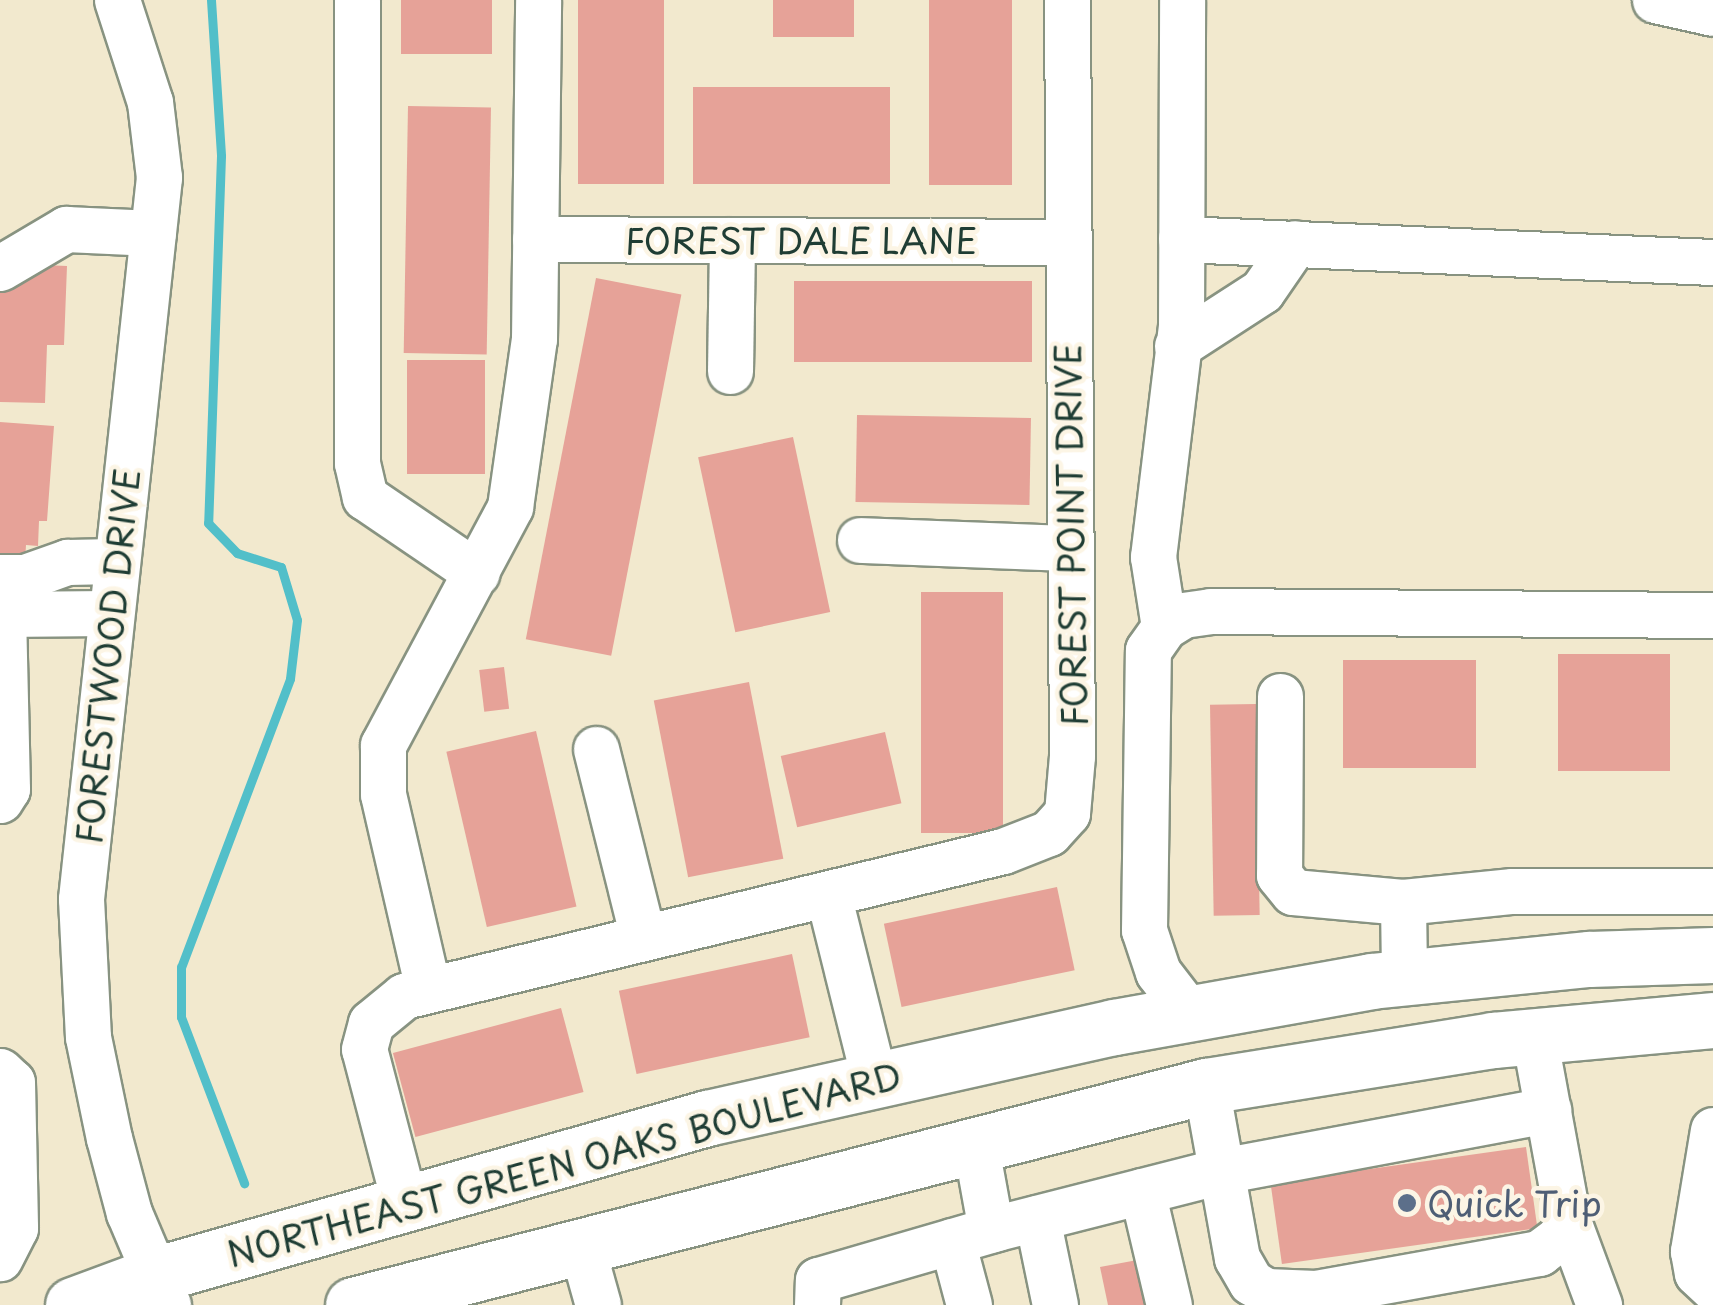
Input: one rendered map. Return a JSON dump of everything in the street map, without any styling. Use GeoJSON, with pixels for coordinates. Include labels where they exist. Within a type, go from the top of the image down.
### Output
{"type":"FeatureCollection","features":[{"type":"Feature","properties":{"kind":"main road","name":"NORTHEAST GREEN OAKS BOULEVARD"},"geometry":{"type":"LineString","coordinates":[[73,1305],[161,1290],[404,1202],[874,1078],[1188,1012],[1404,977],[1713,955]]}},
{"type":"Feature","properties":{"kind":"main road"},"geometry":{"type":"LineString","coordinates":[[1188,1012],[1206,1086]]}},
{"type":"Feature","properties":{"kind":"main road"},"geometry":{"type":"LineString","coordinates":[[353,1305],[975,1142],[1206,1086],[1534,1036],[1713,1020]]}},
{"type":"Feature","properties":{"kind":"street","name":"FORESTWOOD DRIVE"},"geometry":{"type":"LineString","coordinates":[[117,0],[150,102],[159,177],[81,899],[88,1037],[129,1213],[161,1290]]}},
{"type":"Feature","properties":{"kind":"street"},"geometry":{"type":"LineString","coordinates":[[357,0],[357,463],[366,497],[477,572]]}},
{"type":"Feature","properties":{"kind":"street"},"geometry":{"type":"LineString","coordinates":[[428,990],[383,794],[383,745],[510,507],[526,422],[535,238],[538,0]]}},
{"type":"Feature","properties":{"kind":"street","name":"FOREST POINT DRIVE"},"geometry":{"type":"LineString","coordinates":[[404,1202],[364,1049],[371,1023],[404,996],[1003,851],[1048,833],[1067,812],[1067,0]]}},
{"type":"Feature","properties":{"kind":"street"},"geometry":{"type":"LineString","coordinates":[[1164,627],[1153,557],[1177,346],[1182,0]]}},
{"type":"Feature","properties":{"kind":"street"},"geometry":{"type":"LineString","coordinates":[[1655,0],[1713,13]]}},
{"type":"Feature","properties":{"kind":"street"},"geometry":{"type":"LineString","coordinates":[[0,268],[66,229],[153,233]]}},
{"type":"Feature","properties":{"kind":"street","name":"FOREST DALE LANE"},"geometry":{"type":"LineString","coordinates":[[535,238],[1068,242]]}},
{"type":"Feature","properties":{"kind":"street"},"geometry":{"type":"LineString","coordinates":[[1181,239],[1713,262]]}},
{"type":"Feature","properties":{"kind":"street"},"geometry":{"type":"LineString","coordinates":[[730,371],[732,240]]}},
{"type":"Feature","properties":{"kind":"street"},"geometry":{"type":"LineString","coordinates":[[1177,346],[1262,292],[1295,244]]}},
{"type":"Feature","properties":{"kind":"street"},"geometry":{"type":"LineString","coordinates":[[860,540],[1070,548]]}},
{"type":"Feature","properties":{"kind":"street"},"geometry":{"type":"LineString","coordinates":[[0,800],[7,789],[1,602],[25,578],[67,562],[115,561]]}},
{"type":"Feature","properties":{"kind":"street"},"geometry":{"type":"LineString","coordinates":[[1,602],[109,613]]}},
{"type":"Feature","properties":{"kind":"street"},"geometry":{"type":"LineString","coordinates":[[1188,1012],[1158,973],[1144,930],[1148,650],[1164,627],[1210,611],[1713,615]]}},
{"type":"Feature","properties":{"kind":"street"},"geometry":{"type":"LineString","coordinates":[[1280,696],[1280,875],[1293,892],[1403,902],[1512,892],[1713,890]]}},
{"type":"Feature","properties":{"kind":"street"},"geometry":{"type":"LineString","coordinates":[[596,749],[643,937]]}},
{"type":"Feature","properties":{"kind":"street"},"geometry":{"type":"LineString","coordinates":[[828,894],[874,1078]]}},
{"type":"Feature","properties":{"kind":"street"},"geometry":{"type":"LineString","coordinates":[[1403,902],[1404,977]]}},
{"type":"Feature","properties":{"kind":"street"},"geometry":{"type":"LineString","coordinates":[[1534,1036],[1568,1221],[1599,1305]]}},
{"type":"Feature","properties":{"kind":"street"},"geometry":{"type":"LineString","coordinates":[[0,1071],[12,1082],[14,1228],[0,1258]]}},
{"type":"Feature","properties":{"kind":"street"},"geometry":{"type":"LineString","coordinates":[[1206,1086],[1237,1258],[1251,1282],[1276,1292],[1316,1292],[1539,1254],[1568,1221]]}},
{"type":"Feature","properties":{"kind":"street"},"geometry":{"type":"LineString","coordinates":[[817,1305],[818,1280],[971,1235],[1221,1170],[1548,1110]]}},
{"type":"Feature","properties":{"kind":"street"},"geometry":{"type":"LineString","coordinates":[[1713,1130],[1693,1251],[1697,1274],[1713,1288]]}},
{"type":"Feature","properties":{"kind":"street"},"geometry":{"type":"LineString","coordinates":[[970,1305],[975,1142]]}},
{"type":"Feature","properties":{"kind":"street"},"geometry":{"type":"LineString","coordinates":[[1142,1191],[1168,1305]]}},
{"type":"Feature","properties":{"kind":"street"},"geometry":{"type":"LineString","coordinates":[[1038,1218],[1055,1305]]}},
{"type":"Feature","properties":{"kind":"street"},"geometry":{"type":"LineString","coordinates":[[581,1244],[598,1305]]}},
{"type":"Feature","properties":{"kind":"building"},"geometry":{"type":"Polygon","coordinates":[[[401,0],[492,0],[492,54],[401,54],[401,0]]]}},
{"type":"Feature","properties":{"kind":"building"},"geometry":{"type":"Polygon","coordinates":[[[578,0],[664,0],[664,184],[578,184],[578,0]]]}},
{"type":"Feature","properties":{"kind":"building"},"geometry":{"type":"Polygon","coordinates":[[[773,0],[854,0],[854,37],[773,37],[773,0]]]}},
{"type":"Feature","properties":{"kind":"building"},"geometry":{"type":"Polygon","coordinates":[[[929,0],[1012,0],[1012,185],[929,185],[929,0]]]}},
{"type":"Feature","properties":{"kind":"building"},"geometry":{"type":"Polygon","coordinates":[[[693,87],[890,87],[890,184],[693,184],[693,87]]]}},
{"type":"Feature","properties":{"kind":"building"},"geometry":{"type":"Polygon","coordinates":[[[408,106],[491,107],[487,354],[404,353],[408,106]]]}},
{"type":"Feature","properties":{"kind":"building"},"geometry":{"type":"Polygon","coordinates":[[[21,264],[67,266],[64,345],[47,345],[45,403],[0,402],[0,277],[21,264]]]}},
{"type":"Feature","properties":{"kind":"building"},"geometry":{"type":"Polygon","coordinates":[[[596,278],[681,295],[611,656],[526,639],[596,278]]]}},
{"type":"Feature","properties":{"kind":"building"},"geometry":{"type":"Polygon","coordinates":[[[794,281],[1032,281],[1032,362],[794,362],[794,281]]]}},
{"type":"Feature","properties":{"kind":"building"},"geometry":{"type":"Polygon","coordinates":[[[407,360],[485,360],[485,474],[407,474],[407,360]]]}},
{"type":"Feature","properties":{"kind":"building"},"geometry":{"type":"Polygon","coordinates":[[[857,415],[1031,418],[1029,505],[855,502],[857,415]]]}},
{"type":"Feature","properties":{"kind":"building"},"geometry":{"type":"Polygon","coordinates":[[[0,422],[54,426],[47,521],[39,521],[38,546],[26,545],[25,561],[0,559],[0,422]]]}},
{"type":"Feature","properties":{"kind":"building"},"geometry":{"type":"Polygon","coordinates":[[[793,437],[830,612],[735,632],[698,457],[793,437]]]}},
{"type":"Feature","properties":{"kind":"building"},"geometry":{"type":"Polygon","coordinates":[[[921,592],[1003,592],[1003,833],[921,833],[921,592]]]}},
{"type":"Feature","properties":{"kind":"building"},"geometry":{"type":"Polygon","coordinates":[[[1558,654],[1670,654],[1670,771],[1558,771],[1558,654]]]}},
{"type":"Feature","properties":{"kind":"building"},"geometry":{"type":"Polygon","coordinates":[[[1343,660],[1476,660],[1476,768],[1343,768],[1343,660]]]}},
{"type":"Feature","properties":{"kind":"building"},"geometry":{"type":"Polygon","coordinates":[[[504,667],[509,709],[484,712],[479,670],[504,667]]]}},
{"type":"Feature","properties":{"kind":"building"},"geometry":{"type":"Polygon","coordinates":[[[749,682],[783,859],[688,877],[654,701],[749,682]]]}},
{"type":"Feature","properties":{"kind":"building"},"geometry":{"type":"Polygon","coordinates":[[[1256,704],[1260,915],[1214,916],[1210,705],[1256,704]]]}},
{"type":"Feature","properties":{"kind":"building"},"geometry":{"type":"Polygon","coordinates":[[[536,731],[576,906],[487,927],[446,752],[536,731]]]}},
{"type":"Feature","properties":{"kind":"building"},"geometry":{"type":"Polygon","coordinates":[[[885,732],[901,803],[797,827],[781,756],[885,732]]]}},
{"type":"Feature","properties":{"kind":"building"},"geometry":{"type":"Polygon","coordinates":[[[1057,887],[1075,970],[902,1007],[884,924],[1057,887]]]}},
{"type":"Feature","properties":{"kind":"building"},"geometry":{"type":"Polygon","coordinates":[[[792,954],[810,1037],[637,1074],[619,991],[792,954]]]}},
{"type":"Feature","properties":{"kind":"building"},"geometry":{"type":"Polygon","coordinates":[[[561,1008],[584,1092],[415,1137],[393,1053],[561,1008]]]}},
{"type":"Feature","properties":{"kind":"building"},"geometry":{"type":"Polygon","coordinates":[[[1526,1147],[1537,1228],[1282,1264],[1271,1183],[1526,1147]]]}},
{"type":"Feature","properties":{"kind":"building"},"geometry":{"type":"Polygon","coordinates":[[[1148,1258],[1157,1305],[1108,1305],[1100,1267],[1148,1258]]]}},
{"type":"Feature","properties":{"kind":"waterway"},"geometry":{"type":"LineString","coordinates":[[211,0],[221,156],[208,523],[237,553],[281,567],[297,620],[290,679],[181,967],[181,1017],[244,1183]]}},
{"type":"Feature","properties":{"kind":"place","name":"Quick Trip"},"geometry":{"type":"Point","coordinates":[1407,1203]}}]}
